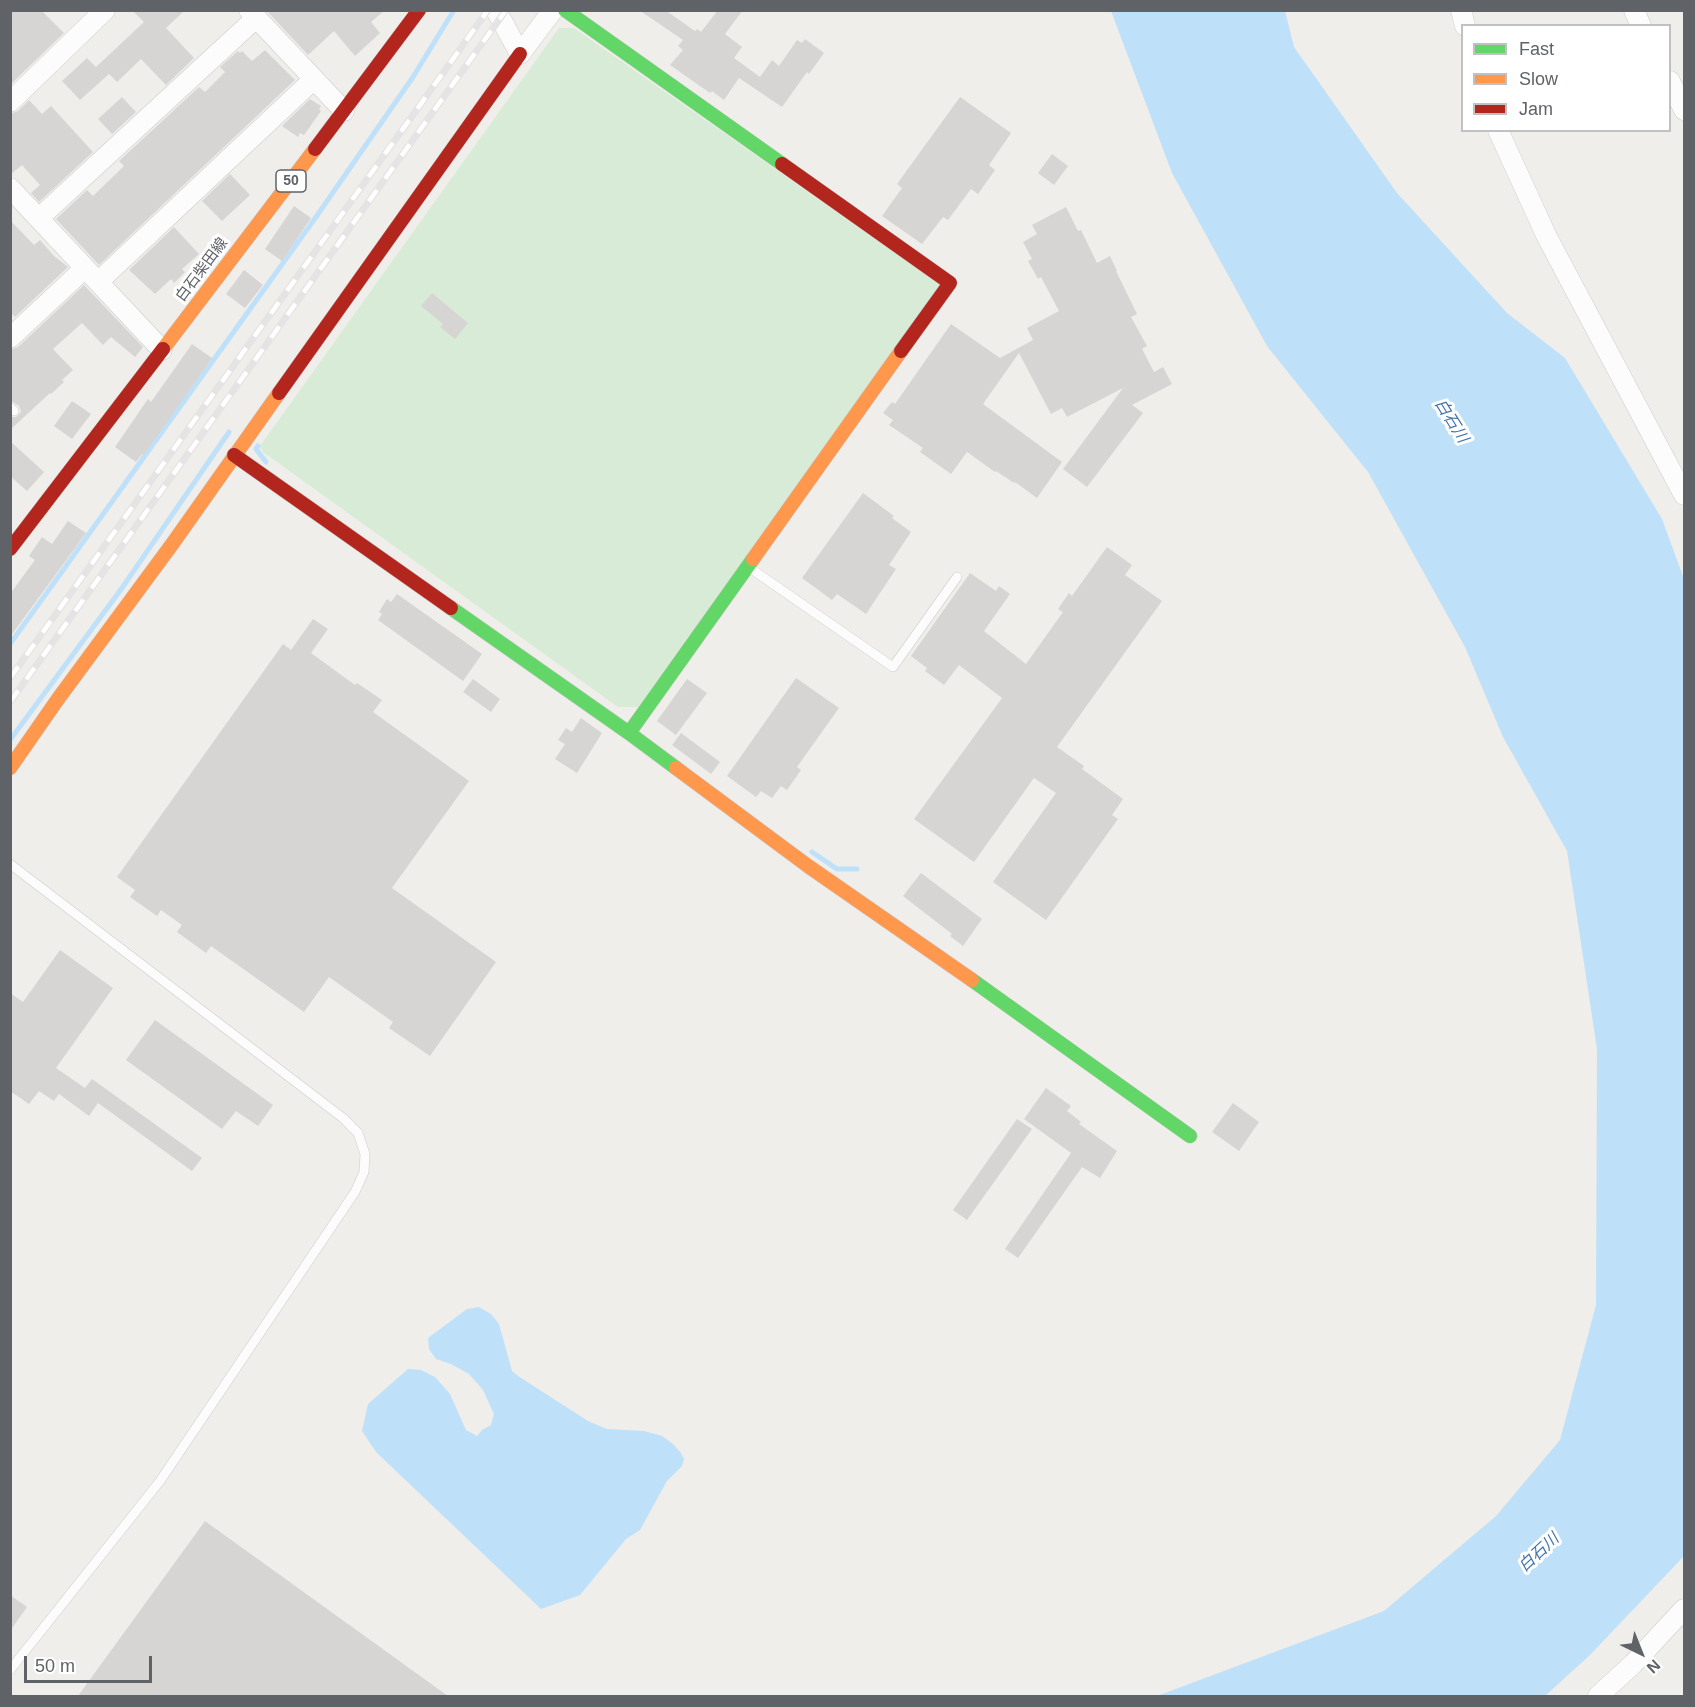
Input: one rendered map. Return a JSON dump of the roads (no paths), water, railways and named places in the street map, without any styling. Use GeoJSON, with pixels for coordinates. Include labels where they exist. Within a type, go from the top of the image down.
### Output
{"type":"FeatureCollection","features":[{"type":"Feature","properties":{"kind":"street"},"geometry":{"type":"LineString","coordinates":[[10,102],[105,10]]}},
{"type":"Feature","properties":{"kind":"street","name":"白石柴田線"},"geometry":{"type":"LineString","coordinates":[[10,549],[419,10]]}},
{"type":"Feature","properties":{"kind":"street"},"geometry":{"type":"LineString","coordinates":[[496,10],[520,54]]}},
{"type":"Feature","properties":{"kind":"street"},"geometry":{"type":"LineString","coordinates":[[10,768],[553,10]]}},
{"type":"Feature","properties":{"kind":"street"},"geometry":{"type":"LineString","coordinates":[[565,10],[951,282],[629,733]]}},
{"type":"Feature","properties":{"kind":"street"},"geometry":{"type":"LineString","coordinates":[[1634,10],[1640,24]]}},
{"type":"Feature","properties":{"kind":"street"},"geometry":{"type":"LineString","coordinates":[[39,218],[252,14],[344,111]]}},
{"type":"Feature","properties":{"kind":"street"},"geometry":{"type":"LineString","coordinates":[[12,332],[92,275],[314,79]]}},
{"type":"Feature","properties":{"kind":"street"},"geometry":{"type":"LineString","coordinates":[[1671,83],[1684,110]]}},
{"type":"Feature","properties":{"kind":"street"},"geometry":{"type":"LineString","coordinates":[[1499,132],[1547,237],[1684,495]]}},
{"type":"Feature","properties":{"kind":"street"},"geometry":{"type":"LineString","coordinates":[[10,188],[162,350]]}},
{"type":"Feature","properties":{"kind":"street"},"geometry":{"type":"LineString","coordinates":[[234,455],[629,733],[808,866],[1190,1136]]}},
{"type":"Feature","properties":{"kind":"street"},"geometry":{"type":"LineString","coordinates":[[1599,1696],[1633,1664],[1684,1609]]}},
{"type":"Feature","properties":{"kind":"lane"},"geometry":{"type":"LineString","coordinates":[[748,566],[893,667],[957,577]]}},
{"type":"Feature","properties":{"kind":"lane"},"geometry":{"type":"LineString","coordinates":[[10,864],[344,1118],[358,1133],[365,1154],[364,1172],[355,1192],[166,1471],[10,1670]]}},
{"type":"Feature","properties":{"kind":"water","name":"白石川"},"geometry":{"type":"Polygon","coordinates":[[[1111,11],[1285,11],[1294,47],[1397,193],[1507,313],[1565,358],[1662,519],[1684,579],[1684,1556],[1590,1655],[1545,1696],[1157,1696],[1384,1611],[1496,1516],[1560,1440],[1596,1305],[1597,1049],[1567,851],[1503,737],[1465,647],[1368,472],[1267,346],[1172,173],[1111,11]]]}},
{"type":"Feature","properties":{"kind":"water"},"geometry":{"type":"Polygon","coordinates":[[[479,1307],[491,1314],[499,1324],[512,1371],[518,1376],[588,1421],[607,1429],[644,1431],[662,1436],[673,1444],[684,1459],[682,1466],[667,1481],[640,1530],[626,1539],[580,1595],[541,1609],[376,1452],[362,1431],[368,1404],[408,1369],[421,1370],[435,1377],[450,1394],[466,1430],[477,1436],[491,1425],[494,1414],[483,1390],[469,1374],[436,1359],[429,1349],[428,1338],[467,1309],[479,1307]]]}},
{"type":"Feature","properties":{"kind":"waterway"},"geometry":{"type":"LineString","coordinates":[[10,644],[316,217],[413,77],[454,10]]}},
{"type":"Feature","properties":{"kind":"waterway"},"geometry":{"type":"LineString","coordinates":[[10,740],[122,588],[229,432]]}},
{"type":"Feature","properties":{"kind":"waterway"},"geometry":{"type":"LineString","coordinates":[[258,446],[256,449],[266,462]]}},
{"type":"Feature","properties":{"kind":"waterway"},"geometry":{"type":"LineString","coordinates":[[812,852],[837,869],[857,869]]}},
{"type":"Feature","properties":{"kind":"railway"},"geometry":{"type":"LineString","coordinates":[[10,678],[488,10]]}},
{"type":"Feature","properties":{"kind":"railway"},"geometry":{"type":"LineString","coordinates":[[10,702],[506,10]]}}]}
